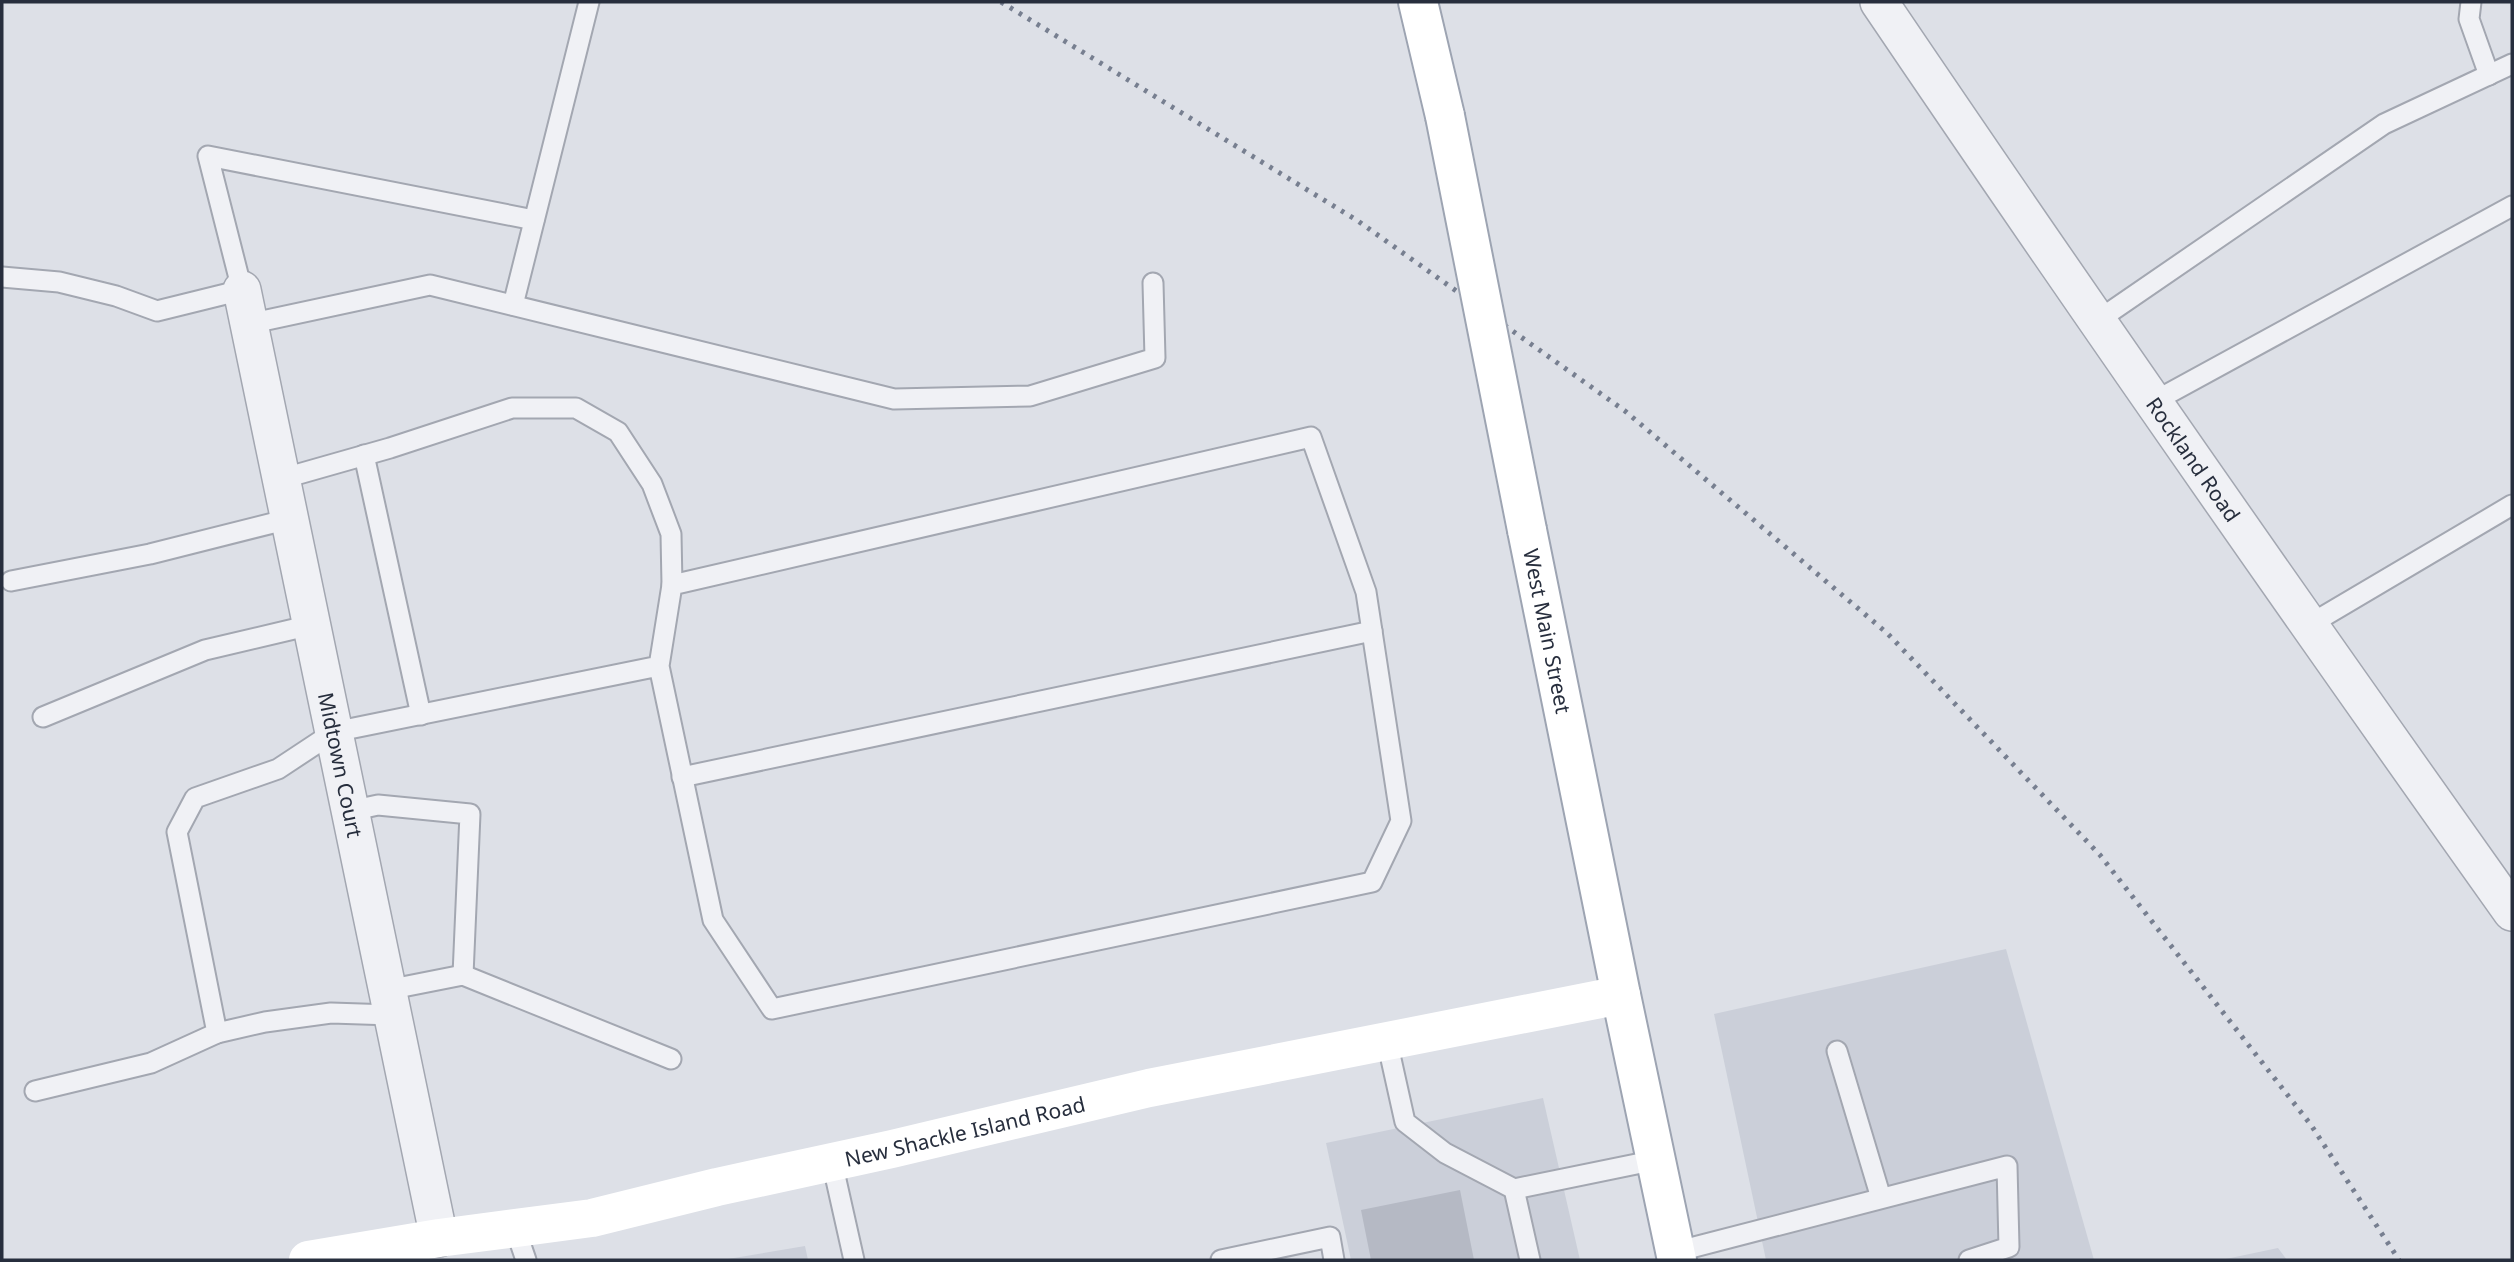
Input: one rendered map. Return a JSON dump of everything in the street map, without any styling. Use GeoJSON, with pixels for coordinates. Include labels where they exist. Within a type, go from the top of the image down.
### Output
{"type":"FeatureCollection","features":[{"type":"Feature","properties":{"kind":"main road","name":"West Main Street"},"geometry":{"type":"LineString","coordinates":[[1418,2],[1445,116],[1620,995],[1676,1256]]}},
{"type":"Feature","properties":{"kind":"main road","name":"New Shackle Island Road"},"geometry":{"type":"LineString","coordinates":[[308,1260],[416,1247],[520,1244],[592,1218],[717,1186],[1149,1088],[1620,995]]}},
{"type":"Feature","properties":{"kind":"street","name":"Rockland Road"},"geometry":{"type":"LineString","coordinates":[[1879,2],[2153,402],[2512,912]]}},
{"type":"Feature","properties":{"kind":"street","name":"Midtown Court"},"geometry":{"type":"LineString","coordinates":[[245,307],[389,1002],[416,1247]]}},
{"type":"Feature","properties":{"kind":"lane"},"geometry":{"type":"LineString","coordinates":[[513,305],[589,2]]}},
{"type":"Feature","properties":{"kind":"lane"},"geometry":{"type":"LineString","coordinates":[[2471,2],[2469,19],[2489,75]]}},
{"type":"Feature","properties":{"kind":"lane"},"geometry":{"type":"LineString","coordinates":[[2097,321],[2385,124],[2512,64]]}},
{"type":"Feature","properties":{"kind":"lane"},"geometry":{"type":"LineString","coordinates":[[245,307],[208,156],[534,220]]}},
{"type":"Feature","properties":{"kind":"lane"},"geometry":{"type":"LineString","coordinates":[[2153,402],[2512,206]]}},
{"type":"Feature","properties":{"kind":"lane"},"geometry":{"type":"LineString","coordinates":[[2,277],[59,282],[116,296],[157,311],[245,307],[430,285],[894,399],[1030,396],[1155,358],[1153,283]]}},
{"type":"Feature","properties":{"kind":"lane"},"geometry":{"type":"LineString","coordinates":[[281,479],[363,456],[512,408],[576,408],[618,432],[652,484],[671,534],[672,585],[659,666],[713,920],[772,1009],[1372,882],[1401,821],[1366,592],[1311,437],[672,585]]}},
{"type":"Feature","properties":{"kind":"lane"},"geometry":{"type":"LineString","coordinates":[[363,456],[421,715]]}},
{"type":"Feature","properties":{"kind":"lane"},"geometry":{"type":"LineString","coordinates":[[2309,625],[2512,505]]}},
{"type":"Feature","properties":{"kind":"lane"},"geometry":{"type":"LineString","coordinates":[[11,581],[150,554],[289,519]]}},
{"type":"Feature","properties":{"kind":"lane"},"geometry":{"type":"LineString","coordinates":[[43,717],[205,650],[311,625]]}},
{"type":"Feature","properties":{"kind":"lane"},"geometry":{"type":"LineString","coordinates":[[682,778],[1372,631]]}},
{"type":"Feature","properties":{"kind":"lane"},"geometry":{"type":"LineString","coordinates":[[217,1033],[177,832],[195,798],[278,769],[334,732],[659,666]]}},
{"type":"Feature","properties":{"kind":"lane"},"geometry":{"type":"LineString","coordinates":[[350,811],[378,805],[470,814],[463,975]]}},
{"type":"Feature","properties":{"kind":"lane"},"geometry":{"type":"LineString","coordinates":[[35,1091],[151,1063],[217,1033],[265,1021],[389,1002],[463,975],[671,1059]]}},
{"type":"Feature","properties":{"kind":"lane"},"geometry":{"type":"LineString","coordinates":[[1387,1041],[1405,1122],[1445,1153],[1514,1189],[1656,1160]]}},
{"type":"Feature","properties":{"kind":"lane"},"geometry":{"type":"LineString","coordinates":[[1837,1051],[1881,1198]]}},
{"type":"Feature","properties":{"kind":"lane"},"geometry":{"type":"LineString","coordinates":[[832,1162],[853,1260]]}},
{"type":"Feature","properties":{"kind":"lane"},"geometry":{"type":"LineString","coordinates":[[1676,1256],[1881,1198],[2007,1166],[2009,1247],[1969,1260]]}},
{"type":"Feature","properties":{"kind":"lane"},"geometry":{"type":"LineString","coordinates":[[1514,1189],[1530,1260]]}},
{"type":"Feature","properties":{"kind":"lane"},"geometry":{"type":"LineString","coordinates":[[1221,1260],[1330,1237],[1334,1260]]}},
{"type":"Feature","properties":{"kind":"shaded area"},"geometry":{"type":"Polygon","coordinates":[[[2006,949],[2094,1260],[1766,1260],[1714,1014],[2006,949]]]}},
{"type":"Feature","properties":{"kind":"shaded area"},"geometry":{"type":"Polygon","coordinates":[[[1543,1098],[1580,1260],[1351,1260],[1326,1143],[1543,1098]]]}},
{"type":"Feature","properties":{"kind":"shaded area"},"geometry":{"type":"Polygon","coordinates":[[[805,1246],[808,1260],[722,1260],[805,1246]]]}},
{"type":"Feature","properties":{"kind":"shaded area"},"geometry":{"type":"Polygon","coordinates":[[[2278,1248],[2287,1260],[2221,1260],[2278,1248]]]}},
{"type":"Feature","properties":{"kind":"building"},"geometry":{"type":"Polygon","coordinates":[[[1460,1190],[1474,1260],[1371,1260],[1361,1210],[1460,1190]]]}},
{"type":"Feature","properties":{"kind":"railway"},"geometry":{"type":"LineString","coordinates":[[1001,2],[1358,221],[1625,411],[1887,633],[2100,855],[2311,1125],[2399,1260]]}}]}
